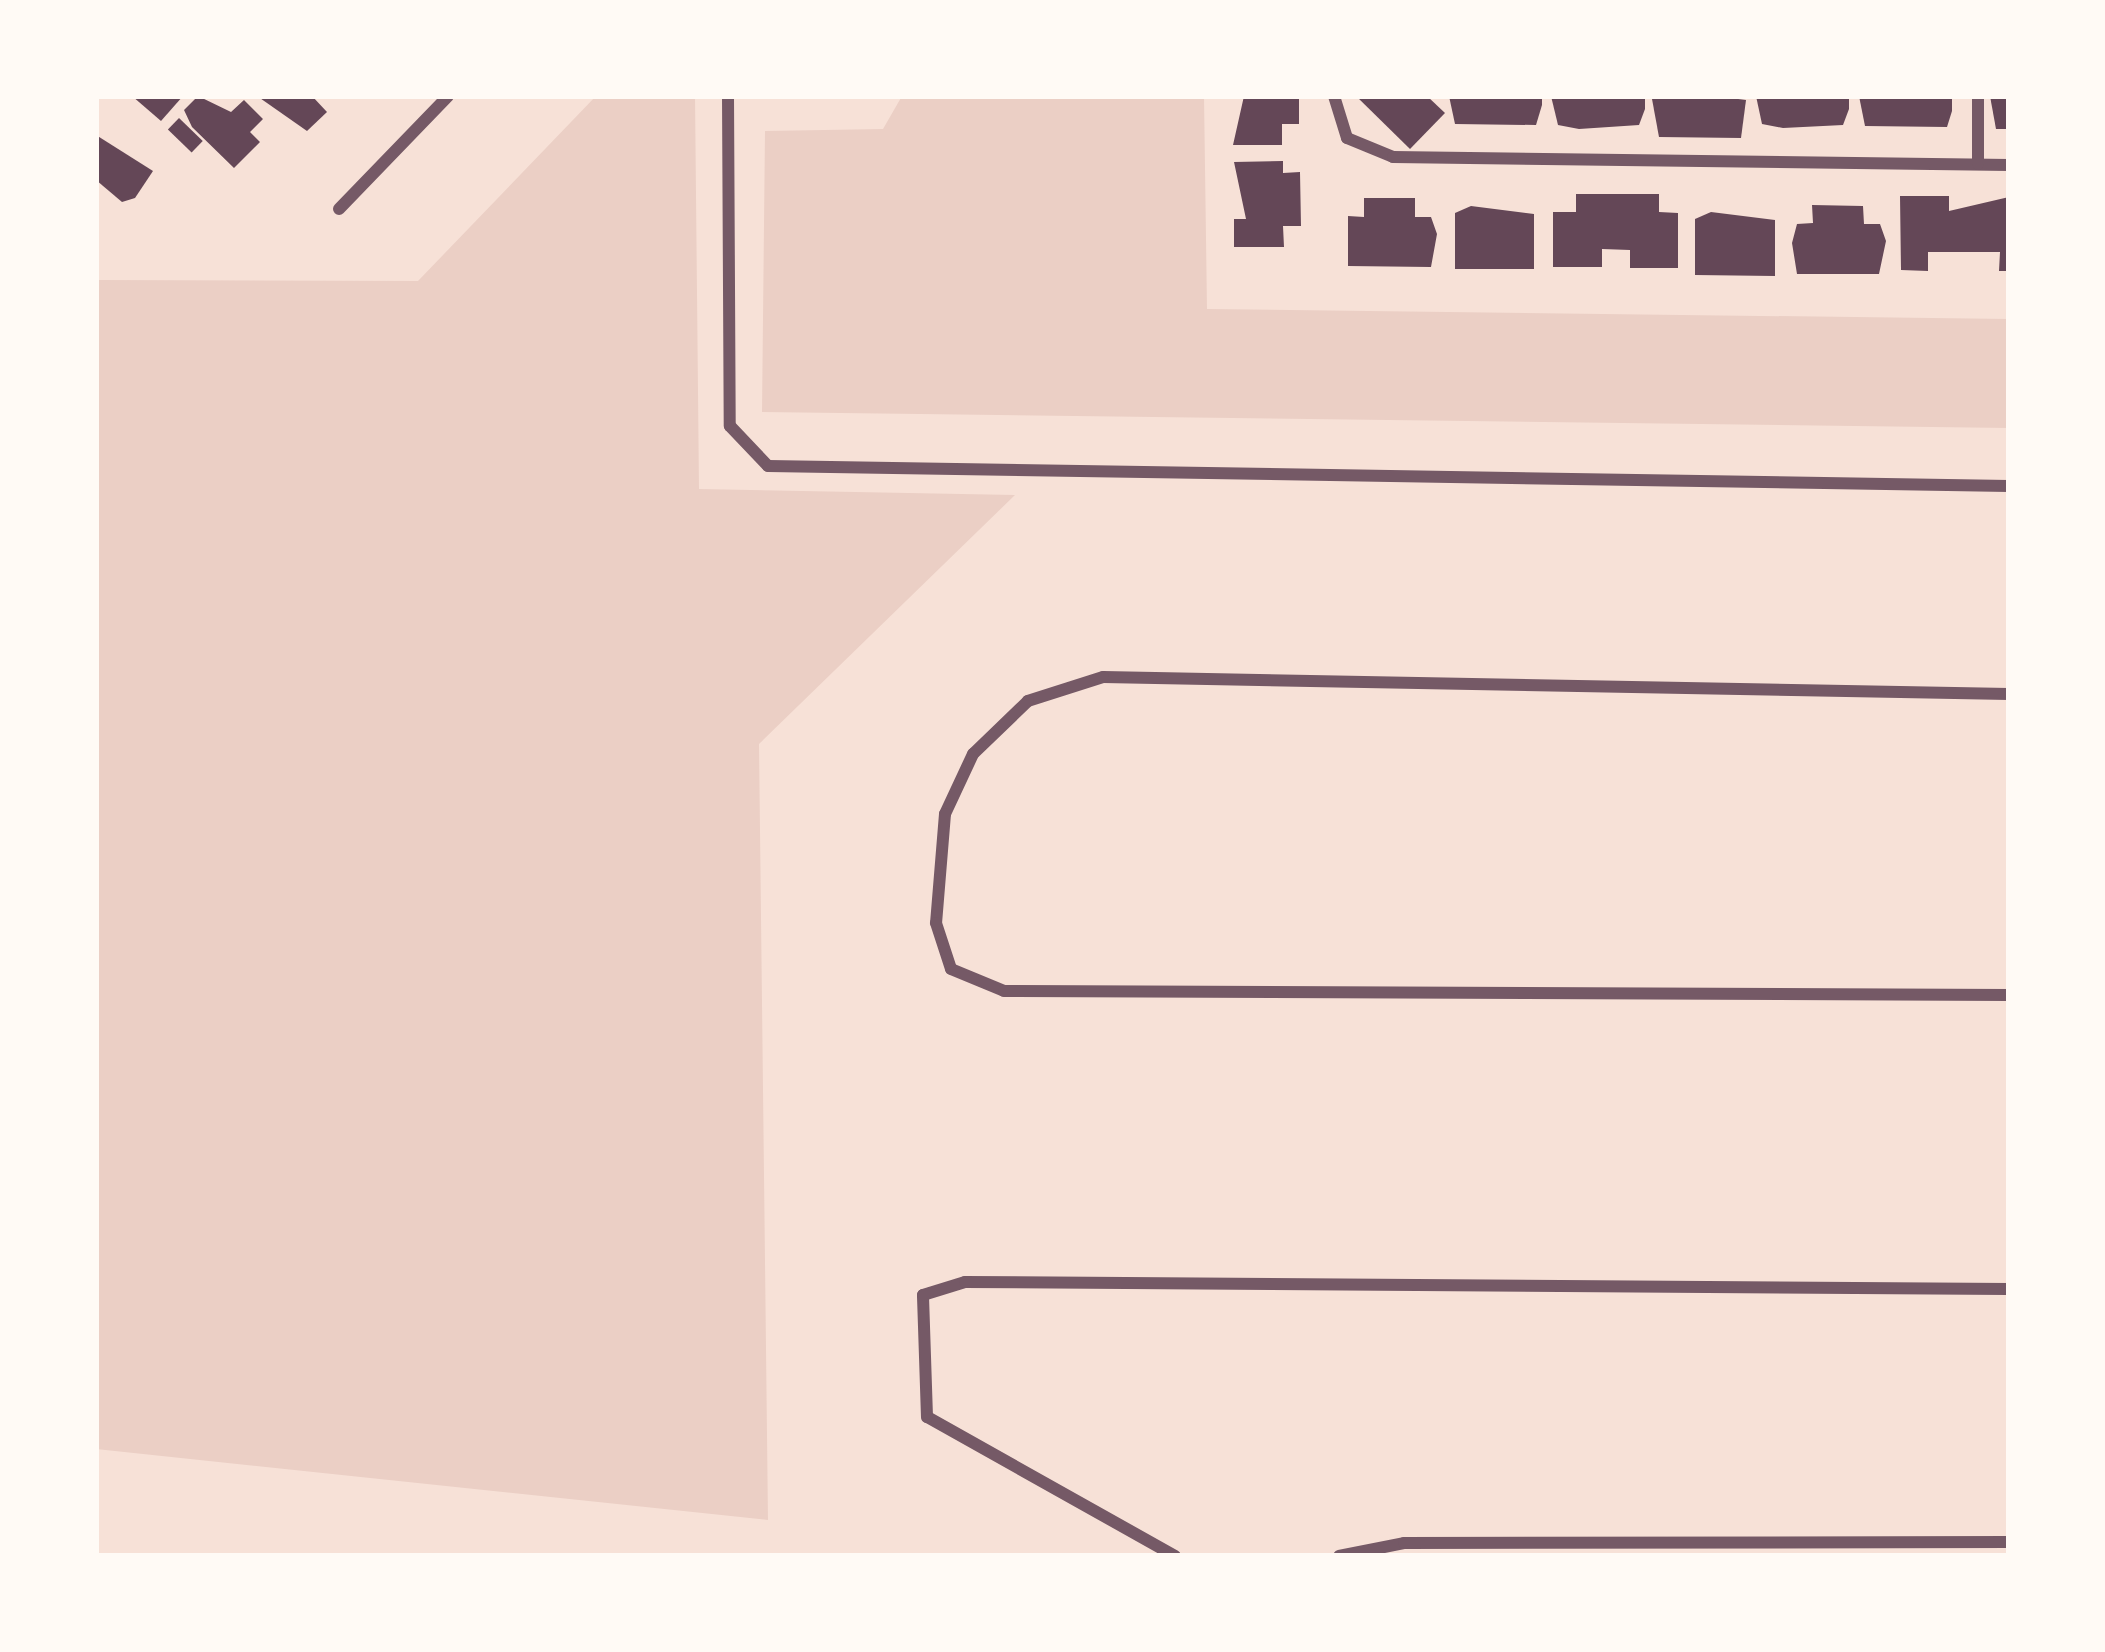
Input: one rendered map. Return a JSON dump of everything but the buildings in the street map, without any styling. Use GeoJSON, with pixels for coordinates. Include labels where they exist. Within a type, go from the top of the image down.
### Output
{"type":"FeatureCollection","features":[{"type":"Feature","properties":{"kind":"street"},"geometry":{"type":"LineString","coordinates":[[339,209],[448,96]]}},
{"type":"Feature","properties":{"kind":"street"},"geometry":{"type":"LineString","coordinates":[[728,96],[730,426],[768,466],[846,476],[2009,486]]}},
{"type":"Feature","properties":{"kind":"street"},"geometry":{"type":"LineString","coordinates":[[1334,96],[1347,137],[1393,157],[2009,165]]}},
{"type":"Feature","properties":{"kind":"street"},"geometry":{"type":"LineString","coordinates":[[1978,96],[1978,164]]}},
{"type":"Feature","properties":{"kind":"street"},"geometry":{"type":"LineString","coordinates":[[2009,694],[1103,677],[1028,701],[973,754],[945,814],[936,922],[951,969],[1004,991],[2009,995]]}},
{"type":"Feature","properties":{"kind":"street"},"geometry":{"type":"LineString","coordinates":[[1175,1556],[927,1417],[923,1295],[965,1282],[2009,1289]]}},
{"type":"Feature","properties":{"kind":"street"},"geometry":{"type":"LineString","coordinates":[[1339,1556],[1404,1543],[2009,1542]]}},
{"type":"Feature","properties":{"kind":"shaded area"},"geometry":{"type":"Polygon","coordinates":[[[596,96],[695,96],[699,489],[1015,495],[759,744],[768,1520],[96,1449],[96,280],[418,281],[596,96]]]}},
{"type":"Feature","properties":{"kind":"shaded area"},"geometry":{"type":"Polygon","coordinates":[[[902,96],[1204,96],[1207,309],[2009,319],[2009,428],[762,412],[765,131],[883,129],[902,96]]]}}]}
